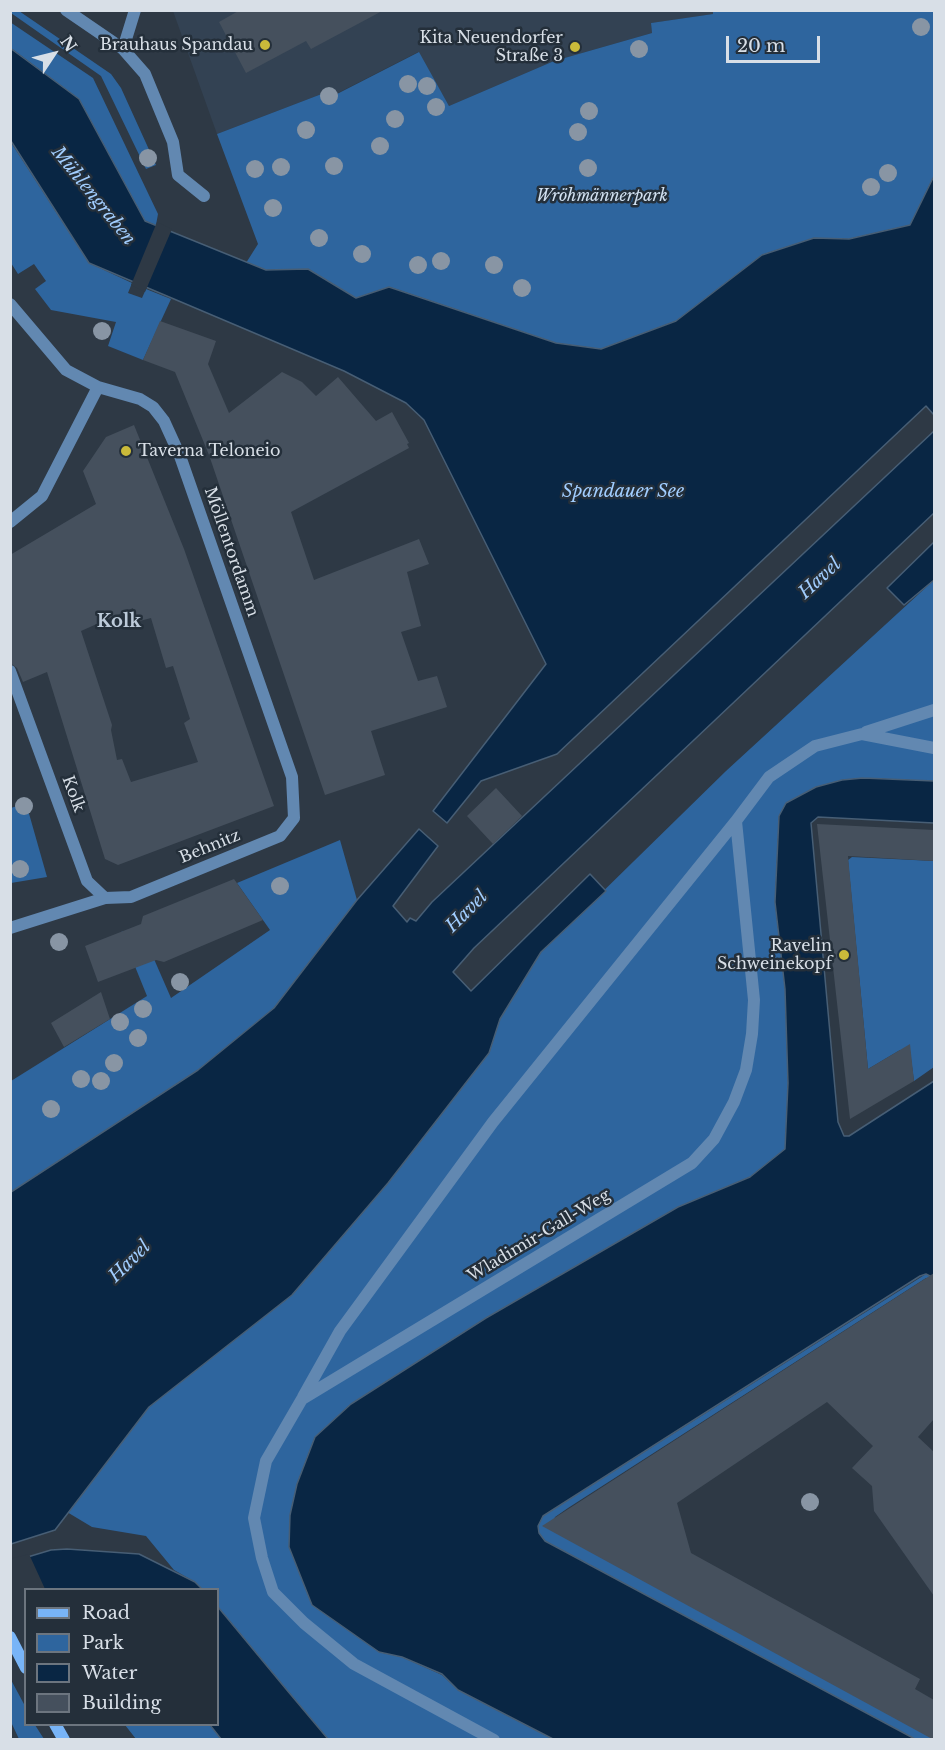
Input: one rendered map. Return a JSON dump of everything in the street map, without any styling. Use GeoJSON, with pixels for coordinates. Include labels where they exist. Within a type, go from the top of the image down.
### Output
{"type":"FeatureCollection","features":[{"type":"Feature","properties":{"kind":"main road"},"geometry":{"type":"LineString","coordinates":[[13,1642],[24,1664]]}},
{"type":"Feature","properties":{"kind":"main road"},"geometry":{"type":"LineString","coordinates":[[56,1726],[64,1740]]}},
{"type":"Feature","properties":{"kind":"street"},"geometry":{"type":"LineString","coordinates":[[66,10],[123,49],[145,74],[173,142],[178,175],[204,195]]}},
{"type":"Feature","properties":{"kind":"street"},"geometry":{"type":"LineString","coordinates":[[123,49],[135,10]]}},
{"type":"Feature","properties":{"kind":"street","name":"Möllentordamm"},"geometry":{"type":"LineString","coordinates":[[10,304],[66,370],[98,387],[140,399],[153,407],[164,421],[180,456],[292,777],[294,818]]}},
{"type":"Feature","properties":{"kind":"street"},"geometry":{"type":"LineString","coordinates":[[10,522],[42,496],[98,387]]}},
{"type":"Feature","properties":{"kind":"street","name":"Kolk"},"geometry":{"type":"LineString","coordinates":[[10,671],[87,881],[105,898]]}},
{"type":"Feature","properties":{"kind":"street"},"geometry":{"type":"LineString","coordinates":[[302,1398],[340,1330],[493,1122],[769,777],[815,746],[862,734],[934,710]]}},
{"type":"Feature","properties":{"kind":"street"},"geometry":{"type":"LineString","coordinates":[[862,734],[934,748]]}},
{"type":"Feature","properties":{"kind":"street","name":"Behnitz"},"geometry":{"type":"LineString","coordinates":[[105,898],[130,897],[280,836],[294,818]]}},
{"type":"Feature","properties":{"kind":"street","name":"Wladimir-Gall-Weg"},"geometry":{"type":"LineString","coordinates":[[494,1740],[354,1664],[304,1623],[273,1592],[262,1558],[254,1518],[266,1461],[302,1398],[692,1163],[714,1139],[734,1102],[746,1070],[752,1035],[754,1000],[736,821]]}},
{"type":"Feature","properties":{"kind":"street"},"geometry":{"type":"LineString","coordinates":[[10,928],[105,898]]}},
{"type":"Feature","properties":{"kind":"shaded area"},"geometry":{"type":"Polygon","coordinates":[[[713,10],[714,14],[651,23],[652,33],[554,61],[449,106],[418,52],[334,95],[332,90],[217,134],[173,11],[713,10]]]}},
{"type":"Feature","properties":{"kind":"green space"},"geometry":{"type":"Polygon","coordinates":[[[11,10],[19,11],[111,74],[121,88],[156,165],[146,169],[101,76],[11,13],[11,10]]]}},
{"type":"Feature","properties":{"kind":"green space","name":"Wröhmännerpark"},"geometry":{"type":"Polygon","coordinates":[[[713,11],[934,11],[934,176],[910,225],[849,239],[814,238],[762,255],[676,321],[601,349],[556,343],[390,287],[356,298],[308,269],[266,270],[246,263],[258,244],[217,134],[332,90],[335,95],[419,52],[449,106],[554,61],[652,33],[651,23],[713,14],[713,11]]]}},
{"type":"Feature","properties":{"kind":"green space"},"geometry":{"type":"Polygon","coordinates":[[[10,22],[93,78],[158,214],[156,225],[145,221],[79,99],[11,48],[10,22]]]}},
{"type":"Feature","properties":{"kind":"green space"},"geometry":{"type":"Polygon","coordinates":[[[10,141],[89,263],[132,283],[128,293],[142,298],[146,289],[171,299],[143,360],[108,346],[116,322],[51,310],[35,289],[46,281],[34,264],[18,274],[11,263],[10,141]]]}},
{"type":"Feature","properties":{"kind":"green space"},"geometry":{"type":"Polygon","coordinates":[[[934,580],[934,781],[863,778],[842,780],[779,816],[775,902],[785,989],[788,1083],[785,1149],[750,1177],[678,1207],[486,1318],[351,1404],[315,1437],[297,1484],[379,1652],[402,1657],[442,1675],[458,1690],[553,1739],[328,1739],[219,1608],[219,1588],[201,1588],[174,1570],[146,1536],[92,1527],[67,1512],[149,1407],[292,1295],[388,1183],[489,1053],[500,1019],[541,952],[726,771],[934,580]]]}},
{"type":"Feature","properties":{"kind":"green space"},"geometry":{"type":"Polygon","coordinates":[[[26,803],[47,877],[11,883],[11,808],[26,803]]]}},
{"type":"Feature","properties":{"kind":"green space"},"geometry":{"type":"Polygon","coordinates":[[[340,840],[357,900],[274,1008],[198,1070],[11,1192],[11,1081],[147,996],[121,932],[140,927],[171,998],[270,930],[237,883],[340,840]]]}},
{"type":"Feature","properties":{"kind":"green space"},"geometry":{"type":"Polygon","coordinates":[[[852,857],[934,861],[934,1067],[914,1081],[910,1051],[900,1050],[868,1069],[848,860],[852,857]]]}},
{"type":"Feature","properties":{"kind":"green space"},"geometry":{"type":"Polygon","coordinates":[[[926,1274],[934,1278],[934,1286],[926,1278],[568,1508],[555,1517],[551,1529],[934,1739],[915,1739],[545,1541],[539,1533],[538,1526],[543,1516],[926,1274]]]}},
{"type":"Feature","properties":{"kind":"green space"},"geometry":{"type":"Polygon","coordinates":[[[10,1678],[24,1704],[24,1726],[36,1726],[44,1739],[19,1739],[11,1722],[10,1678]]]}},
{"type":"Feature","properties":{"kind":"green space"},"geometry":{"type":"Polygon","coordinates":[[[126,1726],[211,1726],[221,1739],[136,1739],[126,1726]]]}},
{"type":"Feature","properties":{"kind":"water","name":"Spandauer See"},"geometry":{"type":"Polygon","coordinates":[[[10,48],[79,99],[145,221],[266,270],[308,269],[356,298],[389,287],[556,343],[601,349],[676,321],[762,255],[814,238],[849,239],[910,225],[934,176],[934,415],[926,406],[557,754],[481,781],[447,823],[433,811],[546,664],[424,420],[406,403],[344,371],[89,263],[11,141],[10,48]]]}},
{"type":"Feature","properties":{"kind":"water","name":"Havel"},"geometry":{"type":"Polygon","coordinates":[[[934,431],[934,513],[474,948],[453,972],[471,991],[590,874],[606,891],[541,952],[500,1019],[489,1053],[388,1183],[292,1295],[149,1407],[55,1530],[11,1544],[11,1192],[198,1070],[274,1008],[357,900],[419,829],[438,846],[393,906],[407,922],[410,918],[416,921],[432,902],[934,431]]]}},
{"type":"Feature","properties":{"kind":"water"},"geometry":{"type":"Polygon","coordinates":[[[934,542],[934,580],[904,605],[887,588],[934,542]]]}},
{"type":"Feature","properties":{"kind":"water"},"geometry":{"type":"Polygon","coordinates":[[[863,778],[934,781],[934,823],[818,817],[811,823],[838,1122],[844,1136],[849,1136],[934,1081],[934,1278],[926,1274],[920,1276],[543,1516],[538,1526],[539,1533],[545,1541],[915,1739],[553,1739],[458,1690],[442,1674],[402,1657],[379,1652],[312,1605],[289,1547],[290,1515],[297,1484],[315,1437],[351,1404],[486,1318],[678,1207],[750,1177],[785,1149],[788,1083],[785,989],[775,902],[779,816],[786,803],[816,787],[842,780],[863,778]]]}},
{"type":"Feature","properties":{"kind":"water"},"geometry":{"type":"Polygon","coordinates":[[[51,1550],[139,1554],[195,1582],[201,1588],[25,1588],[11,1562],[51,1550]]]}},
{"type":"Feature","properties":{"kind":"water"},"geometry":{"type":"Polygon","coordinates":[[[219,1608],[328,1739],[221,1739],[211,1726],[219,1726],[219,1608]]]}},
{"type":"Feature","properties":{"kind":"pier"},"geometry":{"type":"Polygon","coordinates":[[[157,222],[172,229],[145,292],[131,285],[157,222]]]}},
{"type":"Feature","properties":{"kind":"pier"},"geometry":{"type":"Polygon","coordinates":[[[29,1554],[45,1588],[24,1588],[24,1646],[10,1649],[10,1559],[29,1554]]]}},
{"type":"Feature","properties":{"kind":"building","name":"Brauhaus Spandau"},"geometry":{"type":"Polygon","coordinates":[[[240,10],[384,10],[311,49],[306,41],[246,73],[219,22],[240,10]]]}},
{"type":"Feature","properties":{"kind":"building"},"geometry":{"type":"Polygon","coordinates":[[[160,321],[216,341],[208,364],[229,413],[282,372],[302,382],[316,396],[338,377],[376,421],[392,412],[409,443],[407,444],[409,448],[291,512],[314,580],[419,539],[429,564],[407,572],[421,626],[401,632],[418,681],[437,676],[447,707],[371,731],[385,775],[325,795],[209,455],[175,372],[143,360],[160,321]]]}},
{"type":"Feature","properties":{"kind":"building"},"geometry":{"type":"Polygon","coordinates":[[[134,425],[184,549],[274,806],[118,865],[105,859],[47,672],[23,682],[17,668],[10,663],[10,555],[96,504],[83,471],[106,437],[134,425]],[[133,608],[81,631],[112,725],[117,760],[122,759],[131,782],[198,762],[184,723],[190,719],[173,666],[166,668],[151,618],[136,622],[133,608]]]}},
{"type":"Feature","properties":{"kind":"building"},"geometry":{"type":"Polygon","coordinates":[[[496,788],[522,816],[493,844],[467,816],[496,788]]]}},
{"type":"Feature","properties":{"kind":"building","name":"Ravelin Schweinekopf"},"geometry":{"type":"Polygon","coordinates":[[[817,824],[934,830],[934,861],[848,856],[868,1069],[910,1044],[914,1081],[850,1119],[817,824]]]}},
{"type":"Feature","properties":{"kind":"building"},"geometry":{"type":"Polygon","coordinates":[[[234,879],[263,920],[164,962],[156,960],[98,982],[85,946],[141,924],[143,916],[234,879]]]}},
{"type":"Feature","properties":{"kind":"building"},"geometry":{"type":"Polygon","coordinates":[[[101,992],[110,1019],[64,1047],[51,1023],[101,992]]]}},
{"type":"Feature","properties":{"kind":"building"},"geometry":{"type":"Polygon","coordinates":[[[934,1273],[934,1419],[918,1437],[934,1452],[934,1596],[874,1511],[872,1486],[852,1468],[873,1446],[827,1402],[677,1503],[691,1553],[920,1679],[915,1689],[934,1700],[934,1740],[542,1526],[934,1273]]]}},
{"type":"Feature","properties":{"kind":"place","name":"Brauhaus Spandau"},"geometry":{"type":"Point","coordinates":[265,45]}},
{"type":"Feature","properties":{"kind":"place","name":"Kita Neuendorfer Straße 3"},"geometry":{"type":"Point","coordinates":[575,47]}},
{"type":"Feature","properties":{"kind":"place","name":"Taverna Teloneio"},"geometry":{"type":"Point","coordinates":[126,451]}},
{"type":"Feature","properties":{"kind":"place","name":"Ravelin Schweinekopf"},"geometry":{"type":"Point","coordinates":[844,955]}},
{"type":"Feature","properties":{"kind":"district","name":"Kolk"},"geometry":{"type":"Point","coordinates":[119,622]}},
{"type":"Feature","properties":{"kind":"water label","name":"Mühlengraben"},"geometry":{"type":"Point","coordinates":[93,196]}}]}
